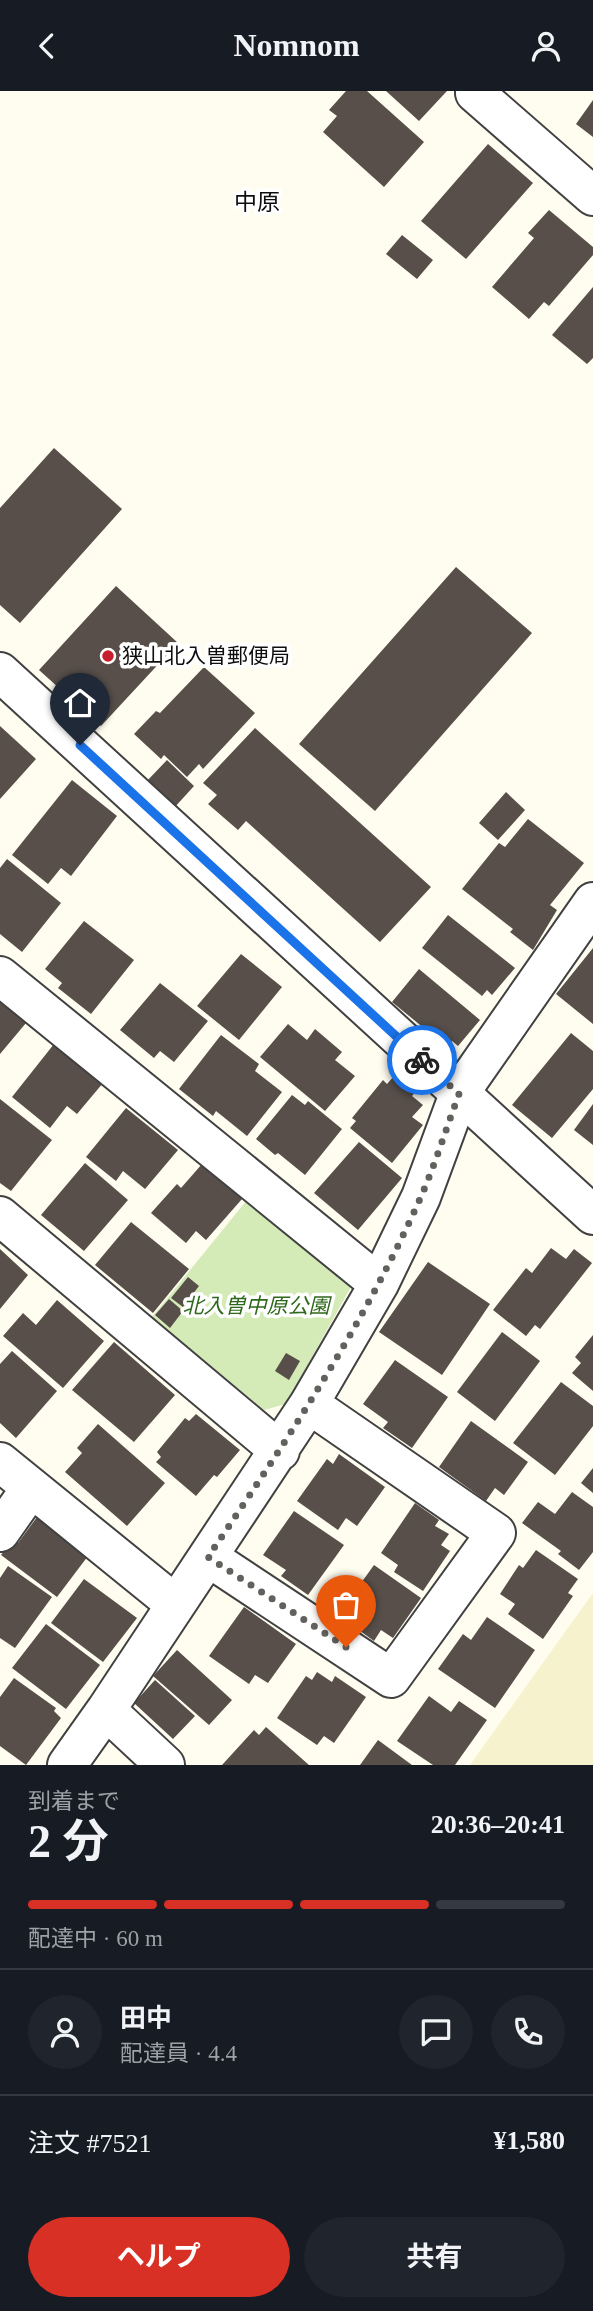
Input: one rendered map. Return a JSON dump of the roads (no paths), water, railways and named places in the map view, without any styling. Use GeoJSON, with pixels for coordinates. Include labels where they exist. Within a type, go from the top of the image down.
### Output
{"type":"FeatureCollection","features":[{"type":"Feature","properties":{"kind":"street"},"geometry":{"type":"LineString","coordinates":[[476,91],[475,93],[593,196]]}},
{"type":"Feature","properties":{"kind":"street"},"geometry":{"type":"LineString","coordinates":[[0,672],[593,1215]]}},
{"type":"Feature","properties":{"kind":"street"},"geometry":{"type":"LineString","coordinates":[[67,1765],[309,1404],[379,1284],[421,1197],[459,1094],[591,912]]}},
{"type":"Feature","properties":{"kind":"street"},"geometry":{"type":"LineString","coordinates":[[0,976],[379,1284]]}},
{"type":"Feature","properties":{"kind":"street"},"geometry":{"type":"LineString","coordinates":[[0,1216],[280,1451]]}},
{"type":"Feature","properties":{"kind":"street"},"geometry":{"type":"LineString","coordinates":[[208,1557],[391,1678],[496,1533],[309,1404]]}},
{"type":"Feature","properties":{"kind":"street"},"geometry":{"type":"LineString","coordinates":[[0,1462],[176,1604]]}},
{"type":"Feature","properties":{"kind":"street"},"geometry":{"type":"LineString","coordinates":[[0,1532],[31,1488]]}},
{"type":"Feature","properties":{"kind":"street"},"geometry":{"type":"LineString","coordinates":[[106,1710],[165,1765]]}},
{"type":"Feature","properties":{"kind":"place","name":"狭山北入曽郵便局"},"geometry":{"type":"Point","coordinates":[108,656]}},
{"type":"Feature","properties":{"kind":"district","name":"中原"},"geometry":{"type":"Point","coordinates":[257,202]}},
{"type":"Feature","properties":{"kind":"park label","name":"北入曽中原公園"},"geometry":{"type":"Point","coordinates":[256,1306]}}]}
